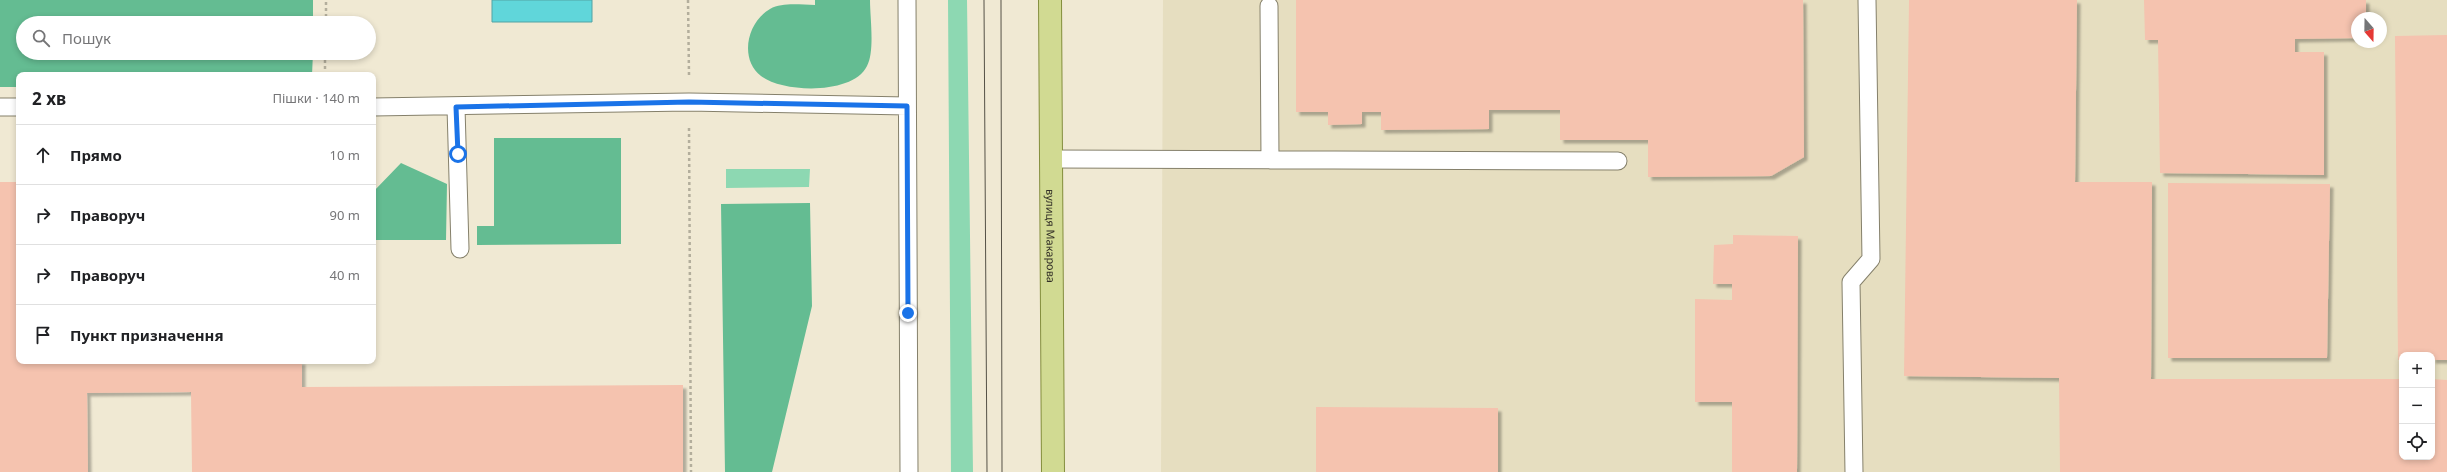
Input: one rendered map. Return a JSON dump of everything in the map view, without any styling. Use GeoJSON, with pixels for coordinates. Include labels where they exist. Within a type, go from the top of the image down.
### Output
{"type":"FeatureCollection","features":[{"type":"Feature","properties":{"kind":"main road","name":"вулиця Макарова"},"geometry":{"type":"LineString","coordinates":[[1050,0],[1053,472]]}},
{"type":"Feature","properties":{"kind":"lane"},"geometry":{"type":"LineString","coordinates":[[907,0],[909,472]]}},
{"type":"Feature","properties":{"kind":"lane"},"geometry":{"type":"LineString","coordinates":[[1854,472],[1851,282],[1872,259],[1867,0]]}},
{"type":"Feature","properties":{"kind":"lane"},"geometry":{"type":"LineString","coordinates":[[1269,6],[1270,160]]}},
{"type":"Feature","properties":{"kind":"lane"},"geometry":{"type":"LineString","coordinates":[[376,107],[456,107],[689,102],[907,106]]}},
{"type":"Feature","properties":{"kind":"lane"},"geometry":{"type":"LineString","coordinates":[[0,107],[16,107]]}},
{"type":"Feature","properties":{"kind":"lane"},"geometry":{"type":"LineString","coordinates":[[456,107],[460,249]]}},
{"type":"Feature","properties":{"kind":"lane"},"geometry":{"type":"LineString","coordinates":[[1051,159],[1618,161]]}},
{"type":"Feature","properties":{"kind":"path"},"geometry":{"type":"LineString","coordinates":[[326,0],[326,16]]}},
{"type":"Feature","properties":{"kind":"path"},"geometry":{"type":"LineString","coordinates":[[688,0],[691,472]]}},
{"type":"Feature","properties":{"kind":"path"},"geometry":{"type":"LineString","coordinates":[[325,60],[325,72]]}},
{"type":"Feature","properties":{"kind":"shaded area"},"geometry":{"type":"Polygon","coordinates":[[[1163,0],[2447,0],[2447,472],[1161,472],[1163,0]]]}},
{"type":"Feature","properties":{"kind":"green space"},"geometry":{"type":"Polygon","coordinates":[[[0,0],[313,0],[313,16],[16,16],[16,60],[313,60],[312,72],[16,72],[16,87],[0,87],[0,0]]]}},
{"type":"Feature","properties":{"kind":"green space"},"geometry":{"type":"Polygon","coordinates":[[[815,0],[870,0],[872,34],[871,52],[867,66],[859,75],[848,82],[817,88],[785,86],[771,82],[761,76],[754,69],[748,51],[751,31],[756,23],[762,15],[770,9],[780,5],[815,5],[815,0]]]}},
{"type":"Feature","properties":{"kind":"green space"},"geometry":{"type":"Polygon","coordinates":[[[948,0],[967,0],[973,472],[951,472],[948,0]]]}},
{"type":"Feature","properties":{"kind":"green space"},"geometry":{"type":"Polygon","coordinates":[[[494,138],[621,138],[621,244],[477,245],[477,226],[494,226],[494,138]]]}},
{"type":"Feature","properties":{"kind":"green space"},"geometry":{"type":"Polygon","coordinates":[[[401,163],[447,184],[446,240],[376,240],[376,189],[401,163]]]}},
{"type":"Feature","properties":{"kind":"green space"},"geometry":{"type":"Polygon","coordinates":[[[726,169],[810,169],[809,187],[726,188],[726,169]]]}},
{"type":"Feature","properties":{"kind":"green space"},"geometry":{"type":"Polygon","coordinates":[[[810,203],[812,306],[772,472],[725,472],[721,204],[810,203]]]}},
{"type":"Feature","properties":{"kind":"water"},"geometry":{"type":"Polygon","coordinates":[[[492,0],[592,0],[592,22],[492,22],[492,0]]]}},
{"type":"Feature","properties":{"kind":"building"},"geometry":{"type":"Polygon","coordinates":[[[1296,0],[1803,0],[1804,157],[1771,176],[1648,177],[1648,140],[1560,140],[1560,110],[1489,110],[1489,129],[1381,130],[1381,112],[1362,112],[1362,124],[1328,125],[1328,112],[1296,112],[1296,0]]]}},
{"type":"Feature","properties":{"kind":"building"},"geometry":{"type":"Polygon","coordinates":[[[1909,0],[2077,0],[2075,182],[2152,182],[2151,379],[2399,379],[2399,460],[2435,460],[2435,379],[2447,380],[2447,472],[2060,472],[2059,378],[1904,376],[1909,0]]]}},
{"type":"Feature","properties":{"kind":"building"},"geometry":{"type":"Polygon","coordinates":[[[2144,0],[2366,0],[2366,12],[2351,12],[2351,38],[2295,39],[2295,52],[2324,52],[2324,175],[2160,173],[2158,40],[2145,40],[2144,0]]]}},
{"type":"Feature","properties":{"kind":"building"},"geometry":{"type":"Polygon","coordinates":[[[2447,35],[2447,360],[2435,360],[2435,352],[2399,352],[2398,360],[2395,36],[2447,35]]]}},
{"type":"Feature","properties":{"kind":"building"},"geometry":{"type":"Polygon","coordinates":[[[0,182],[16,182],[16,364],[302,364],[302,387],[683,385],[683,472],[192,472],[191,392],[87,393],[88,472],[0,472],[0,182]]]}},
{"type":"Feature","properties":{"kind":"building"},"geometry":{"type":"Polygon","coordinates":[[[2168,183],[2330,184],[2327,358],[2168,358],[2168,183]]]}},
{"type":"Feature","properties":{"kind":"building"},"geometry":{"type":"Polygon","coordinates":[[[1733,235],[1798,236],[1797,472],[1732,472],[1732,402],[1695,402],[1695,299],[1732,300],[1732,284],[1713,284],[1714,245],[1733,244],[1733,235]]]}},
{"type":"Feature","properties":{"kind":"building"},"geometry":{"type":"Polygon","coordinates":[[[1316,407],[1498,408],[1498,472],[1316,472],[1316,407]]]}},
{"type":"Feature","properties":{"kind":"tram line"},"geometry":{"type":"LineString","coordinates":[[984,0],[987,472]]}},
{"type":"Feature","properties":{"kind":"tram line"},"geometry":{"type":"LineString","coordinates":[[1001,0],[1002,472]]}},
{"type":"Feature","properties":{"kind":"route"},"geometry":{"type":"LineString","coordinates":[[458,154],[456,107],[689,102],[907,106],[908,313]]}}]}
